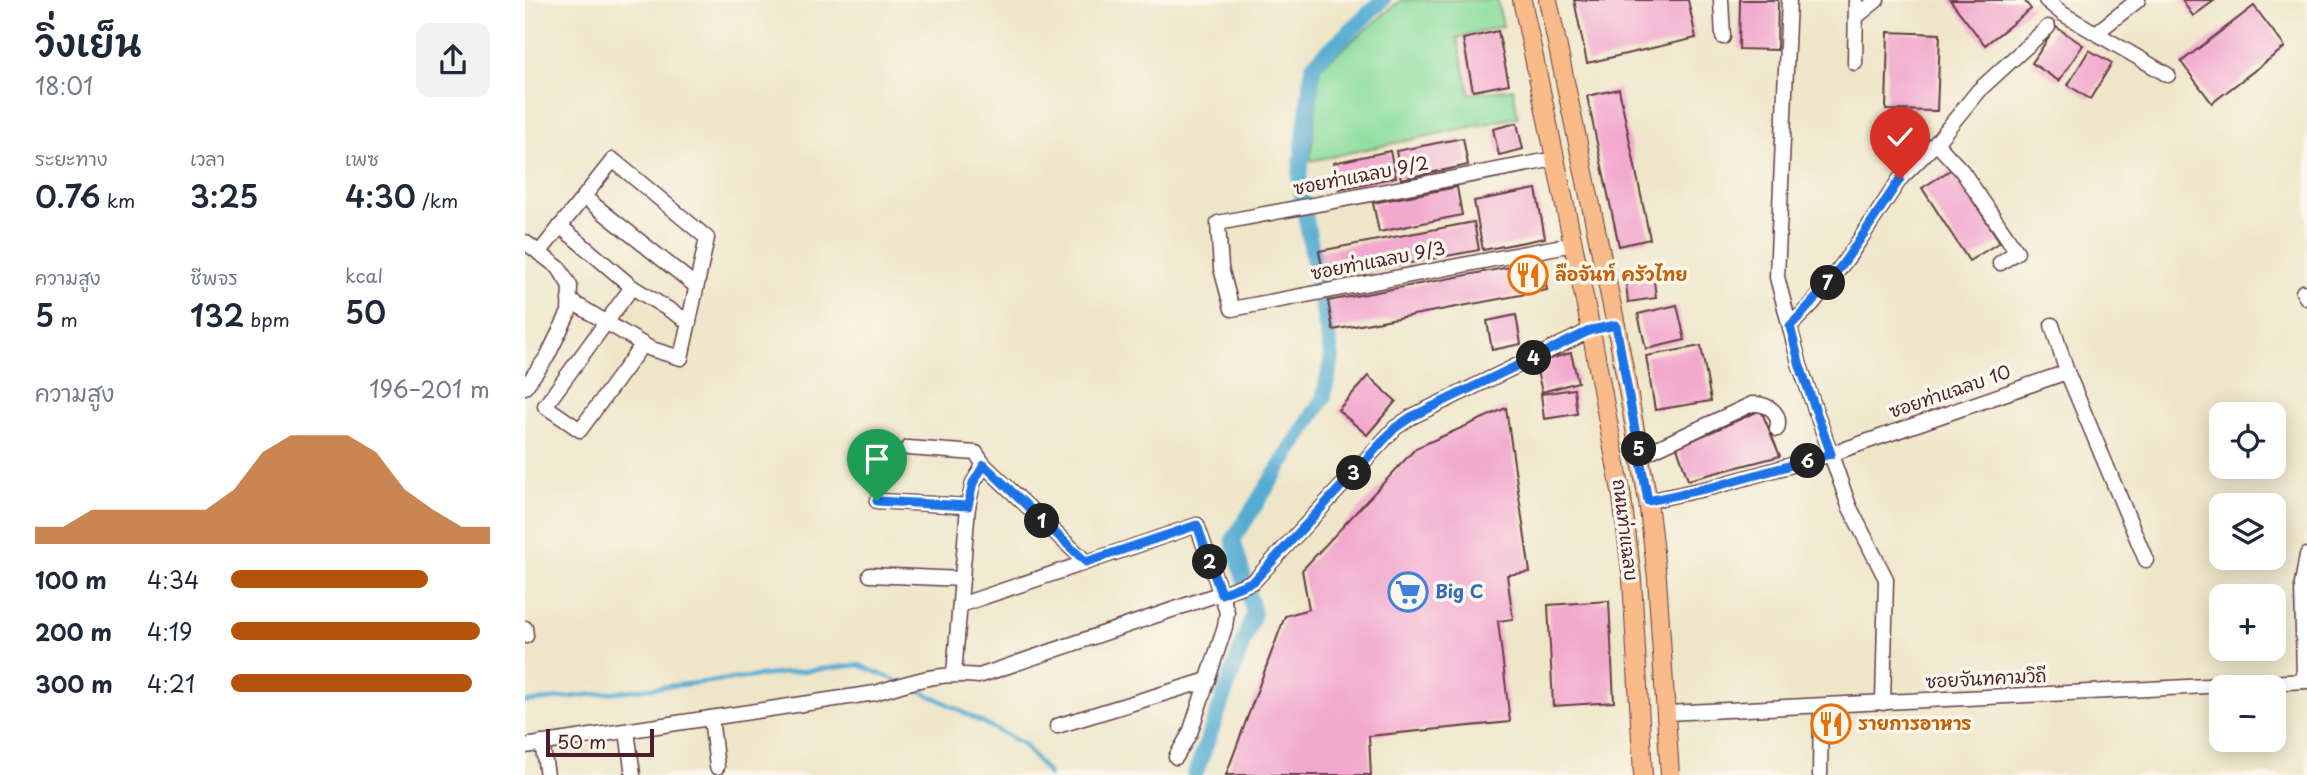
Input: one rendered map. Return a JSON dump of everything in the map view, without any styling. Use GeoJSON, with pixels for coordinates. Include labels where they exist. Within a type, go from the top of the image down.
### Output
{"type":"FeatureCollection","features":[{"type":"Feature","properties":{"kind":"main road","name":"ถนนท่าแฉลบ"},"geometry":{"type":"LineString","coordinates":[[1522,0],[1591,330],[1622,497],[1632,579],[1643,775]]}},
{"type":"Feature","properties":{"kind":"main road","name":"ถนนท่าแฉลบ"},"geometry":{"type":"LineString","coordinates":[[1548,0],[1616,325],[1648,501],[1657,578],[1670,775]]}},
{"type":"Feature","properties":{"kind":"main road"},"geometry":{"type":"LineString","coordinates":[[1591,330],[1616,325]]}},
{"type":"Feature","properties":{"kind":"main road"},"geometry":{"type":"LineString","coordinates":[[1639,715],[1667,713]]}},
{"type":"Feature","properties":{"kind":"street"},"geometry":{"type":"LineString","coordinates":[[1721,0],[1723,37]]}},
{"type":"Feature","properties":{"kind":"street"},"geometry":{"type":"LineString","coordinates":[[1789,0],[1777,277],[1800,366],[1849,506],[1887,579],[1883,703]]}},
{"type":"Feature","properties":{"kind":"street"},"geometry":{"type":"LineString","coordinates":[[1855,63],[1856,0]]}},
{"type":"Feature","properties":{"kind":"street"},"geometry":{"type":"LineString","coordinates":[[1856,17],[1877,0]]}},
{"type":"Feature","properties":{"kind":"street"},"geometry":{"type":"LineString","coordinates":[[2046,0],[2063,14],[2168,75]]}},
{"type":"Feature","properties":{"kind":"street"},"geometry":{"type":"LineString","coordinates":[[2096,33],[2138,0]]}},
{"type":"Feature","properties":{"kind":"street"},"geometry":{"type":"LineString","coordinates":[[1790,326],[1813,303],[1849,256],[1900,179],[1936,143],[1978,91],[2048,27]]}},
{"type":"Feature","properties":{"kind":"street"},"geometry":{"type":"LineString","coordinates":[[1936,143],[1962,171],[2017,252],[2000,263]]}},
{"type":"Feature","properties":{"kind":"street","name":"ซอยท่าแฉลบ 9/2"},"geometry":{"type":"LineString","coordinates":[[1221,268],[1218,223],[1555,159]]}},
{"type":"Feature","properties":{"kind":"street"},"geometry":{"type":"LineString","coordinates":[[539,253],[613,160],[707,238],[681,358],[651,349],[569,300]]}},
{"type":"Feature","properties":{"kind":"street"},"geometry":{"type":"LineString","coordinates":[[583,197],[696,286]]}},
{"type":"Feature","properties":{"kind":"street"},"geometry":{"type":"LineString","coordinates":[[560,226],[632,287],[689,322]]}},
{"type":"Feature","properties":{"kind":"street"},"geometry":{"type":"LineString","coordinates":[[525,242],[559,268],[571,286],[569,312],[547,356],[525,387]]}},
{"type":"Feature","properties":{"kind":"street","name":"ซอยท่าแฉลบ 9/3"},"geometry":{"type":"LineString","coordinates":[[1221,268],[1231,309],[1573,244]]}},
{"type":"Feature","properties":{"kind":"street"},"geometry":{"type":"LineString","coordinates":[[632,287],[545,406],[580,430],[643,344]]}},
{"type":"Feature","properties":{"kind":"street"},"geometry":{"type":"LineString","coordinates":[[2052,325],[2067,372],[2146,560]]}},
{"type":"Feature","properties":{"kind":"street"},"geometry":{"type":"LineString","coordinates":[[525,746],[875,693],[927,676],[979,676],[1221,594],[1254,581],[1395,428],[1423,411],[1591,330]]}},
{"type":"Feature","properties":{"kind":"street","name":"ซอยท่าแฉลบ 10"},"geometry":{"type":"LineString","coordinates":[[1648,501],[1713,487],[1831,454],[2067,372]]}},
{"type":"Feature","properties":{"kind":"street"},"geometry":{"type":"LineString","coordinates":[[1640,456],[1752,404],[1765,404],[1771,408],[1778,419],[1777,429]]}},
{"type":"Feature","properties":{"kind":"street"},"geometry":{"type":"LineString","coordinates":[[908,448],[976,453],[984,465],[1086,562]]}},
{"type":"Feature","properties":{"kind":"street"},"geometry":{"type":"LineString","coordinates":[[954,674],[968,506],[973,483],[984,465]]}},
{"type":"Feature","properties":{"kind":"street"},"geometry":{"type":"LineString","coordinates":[[877,501],[968,506]]}},
{"type":"Feature","properties":{"kind":"street"},"geometry":{"type":"LineString","coordinates":[[960,605],[1197,525],[1227,612],[1225,627],[1190,733],[1176,757]]}},
{"type":"Feature","properties":{"kind":"street"},"geometry":{"type":"LineString","coordinates":[[2306,681],[2303,574],[2307,555]]}},
{"type":"Feature","properties":{"kind":"street"},"geometry":{"type":"LineString","coordinates":[[870,575],[962,579]]}},
{"type":"Feature","properties":{"kind":"street"},"geometry":{"type":"LineString","coordinates":[[1057,726],[1207,680]]}},
{"type":"Feature","properties":{"kind":"street","name":"ซอยจันทคามวิถี"},"geometry":{"type":"LineString","coordinates":[[1667,713],[2306,681]]}},
{"type":"Feature","properties":{"kind":"street"},"geometry":{"type":"LineString","coordinates":[[1820,775],[1821,706]]}},
{"type":"Feature","properties":{"kind":"street"},"geometry":{"type":"LineString","coordinates":[[711,718],[717,767]]}},
{"type":"Feature","properties":{"kind":"street"},"geometry":{"type":"LineString","coordinates":[[627,731],[633,775]]}},
{"type":"Feature","properties":{"kind":"street"},"geometry":{"type":"LineString","coordinates":[[542,743],[547,775]]}},
{"type":"Feature","properties":{"kind":"green space"},"geometry":{"type":"Polygon","coordinates":[[[1401,0],[1497,0],[1503,26],[1457,38],[1470,94],[1513,89],[1518,117],[1310,161],[1320,68],[1401,0]]]}},
{"type":"Feature","properties":{"kind":"building"},"geometry":{"type":"Polygon","coordinates":[[[1574,0],[1688,0],[1696,38],[1587,63],[1574,0]]]}},
{"type":"Feature","properties":{"kind":"building"},"geometry":{"type":"Polygon","coordinates":[[[1740,0],[1778,0],[1777,50],[1739,49],[1740,0]]]}},
{"type":"Feature","properties":{"kind":"building"},"geometry":{"type":"Polygon","coordinates":[[[1950,0],[2024,0],[2031,9],[1985,45],[1950,0]]]}},
{"type":"Feature","properties":{"kind":"building"},"geometry":{"type":"Polygon","coordinates":[[[2182,0],[2215,0],[2193,16],[2182,0]]]}},
{"type":"Feature","properties":{"kind":"building"},"geometry":{"type":"Polygon","coordinates":[[[2254,6],[2285,47],[2212,103],[2181,62],[2254,6]]]}},
{"type":"Feature","properties":{"kind":"building"},"geometry":{"type":"Polygon","coordinates":[[[2056,27],[2083,45],[2059,81],[2032,63],[2056,27]]]}},
{"type":"Feature","properties":{"kind":"building"},"geometry":{"type":"Polygon","coordinates":[[[1498,31],[1509,84],[1473,91],[1463,39],[1498,31]]]}},
{"type":"Feature","properties":{"kind":"building"},"geometry":{"type":"Polygon","coordinates":[[[1888,32],[1940,34],[1937,111],[1886,110],[1888,32]]]}},
{"type":"Feature","properties":{"kind":"building"},"geometry":{"type":"Polygon","coordinates":[[[2089,50],[2112,63],[2090,99],[2068,85],[2089,50]]]}},
{"type":"Feature","properties":{"kind":"building"},"geometry":{"type":"Polygon","coordinates":[[[1619,89],[1650,239],[1619,246],[1587,96],[1619,89]]]}},
{"type":"Feature","properties":{"kind":"building"},"geometry":{"type":"Polygon","coordinates":[[[1517,123],[1523,149],[1499,155],[1493,129],[1517,123]]]}},
{"type":"Feature","properties":{"kind":"building"},"geometry":{"type":"Polygon","coordinates":[[[1463,138],[1468,165],[1401,179],[1396,151],[1463,138]]]}},
{"type":"Feature","properties":{"kind":"building"},"geometry":{"type":"Polygon","coordinates":[[[1390,151],[1396,177],[1339,189],[1333,163],[1390,151]]]}},
{"type":"Feature","properties":{"kind":"building"},"geometry":{"type":"Polygon","coordinates":[[[1952,169],[2000,242],[1969,261],[1922,188],[1952,169]]]}},
{"type":"Feature","properties":{"kind":"building"},"geometry":{"type":"Polygon","coordinates":[[[1457,187],[1462,215],[1379,232],[1373,203],[1457,187]]]}},
{"type":"Feature","properties":{"kind":"building"},"geometry":{"type":"Polygon","coordinates":[[[1536,189],[1545,238],[1483,250],[1474,201],[1536,189]]]}},
{"type":"Feature","properties":{"kind":"building"},"geometry":{"type":"Polygon","coordinates":[[[1474,222],[1479,250],[1324,279],[1319,251],[1474,222]]]}},
{"type":"Feature","properties":{"kind":"building"},"geometry":{"type":"Polygon","coordinates":[[[1542,261],[1547,290],[1333,330],[1328,301],[1542,261]]]}},
{"type":"Feature","properties":{"kind":"building"},"geometry":{"type":"Polygon","coordinates":[[[1653,271],[1656,298],[1628,302],[1625,274],[1653,271]]]}},
{"type":"Feature","properties":{"kind":"building"},"geometry":{"type":"Polygon","coordinates":[[[1677,305],[1685,340],[1646,349],[1638,314],[1677,305]]]}},
{"type":"Feature","properties":{"kind":"building"},"geometry":{"type":"Polygon","coordinates":[[[1516,315],[1521,344],[1492,350],[1487,321],[1516,315]]]}},
{"type":"Feature","properties":{"kind":"building"},"geometry":{"type":"Polygon","coordinates":[[[1701,346],[1711,401],[1655,410],[1646,356],[1701,346]]]}},
{"type":"Feature","properties":{"kind":"building"},"geometry":{"type":"Polygon","coordinates":[[[1571,353],[1578,382],[1542,392],[1535,363],[1571,353]]]}},
{"type":"Feature","properties":{"kind":"building"},"geometry":{"type":"Polygon","coordinates":[[[1368,376],[1396,401],[1367,435],[1338,410],[1368,376]]]}},
{"type":"Feature","properties":{"kind":"building"},"geometry":{"type":"Polygon","coordinates":[[[1574,389],[1577,414],[1544,419],[1541,394],[1574,389]]]}},
{"type":"Feature","properties":{"kind":"building","name":"Big C"},"geometry":{"type":"Polygon","coordinates":[[[1506,408],[1530,572],[1507,575],[1513,619],[1498,621],[1510,722],[1369,736],[1371,775],[1226,775],[1285,616],[1309,609],[1302,570],[1416,448],[1506,408]]]}},
{"type":"Feature","properties":{"kind":"building"},"geometry":{"type":"Polygon","coordinates":[[[1761,410],[1780,456],[1688,480],[1677,447],[1761,410]]]}},
{"type":"Feature","properties":{"kind":"building"},"geometry":{"type":"Polygon","coordinates":[[[1609,601],[1614,702],[1553,706],[1548,605],[1609,601]]]}},
{"type":"Feature","properties":{"kind":"waterway"},"geometry":{"type":"LineString","coordinates":[[1195,775],[1254,613],[1233,540],[1323,399],[1332,358],[1299,182],[1313,65],[1383,0]]}},
{"type":"Feature","properties":{"kind":"waterway"},"geometry":{"type":"LineString","coordinates":[[525,702],[859,665],[897,681]]}},
{"type":"Feature","properties":{"kind":"waterway"},"geometry":{"type":"LineString","coordinates":[[911,687],[1023,744],[1049,775]]}},
{"type":"Feature","properties":{"kind":"place","name":"ลือจันท์ ครัวไทย"},"geometry":{"type":"Point","coordinates":[1528,275]}},
{"type":"Feature","properties":{"kind":"place","name":"Big C"},"geometry":{"type":"Point","coordinates":[1408,592]}},
{"type":"Feature","properties":{"kind":"place","name":"รายการอาหาร"},"geometry":{"type":"Point","coordinates":[1831,724]}},
{"type":"Feature","properties":{"kind":"route"},"geometry":{"type":"LineString","coordinates":[[877,501],[968,506],[973,483],[984,465],[1086,562],[1197,525],[1221,594],[1254,581],[1395,428],[1411,417],[1591,330],[1616,325],[1648,501],[1713,487],[1831,454],[1800,366],[1790,326],[1813,303],[1849,256],[1900,179]]}}]}
